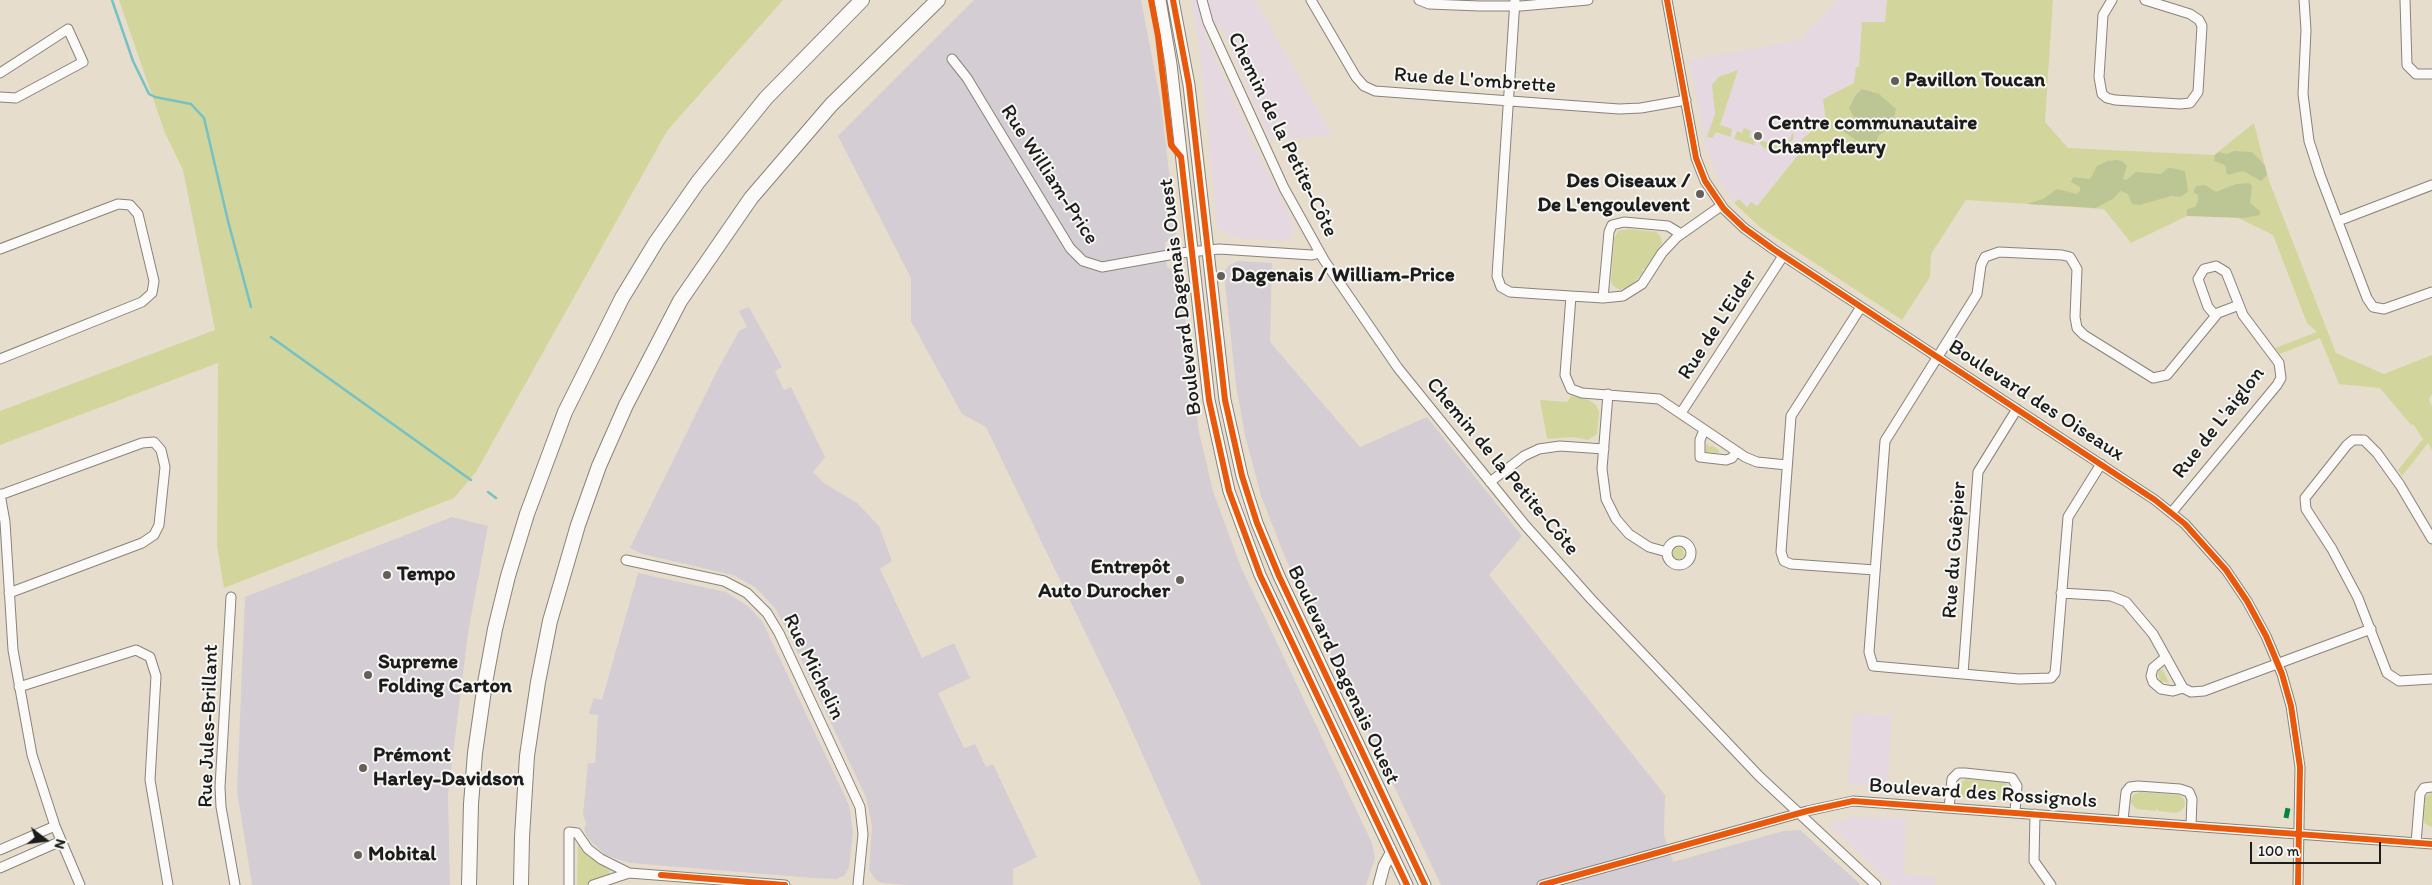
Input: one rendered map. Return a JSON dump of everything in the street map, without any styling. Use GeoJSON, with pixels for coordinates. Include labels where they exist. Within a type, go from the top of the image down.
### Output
{"type":"FeatureCollection","features":[{"type":"Feature","properties":{"kind":"highway"},"geometry":{"type":"LineString","coordinates":[[469,885],[471,804],[475,753],[493,639],[518,540],[565,412],[619,304],[656,242],[698,182],[766,98],[862,0]]}},
{"type":"Feature","properties":{"kind":"highway"},"geometry":{"type":"LineString","coordinates":[[521,885],[527,756],[536,692],[550,621],[585,504],[607,447],[635,384],[692,283],[765,179],[831,104],[938,0]]}},
{"type":"Feature","properties":{"kind":"main road","name":"Boulevard Dagenais Ouest"},"geometry":{"type":"LineString","coordinates":[[1160,0],[1172,73],[1209,400],[1220,456],[1235,510],[1260,575],[1407,885]]}},
{"type":"Feature","properties":{"kind":"main road","name":"Boulevard Dagenais Ouest"},"geometry":{"type":"LineString","coordinates":[[1175,2],[1189,85],[1225,400],[1237,457],[1252,510],[1279,576],[1425,885]]}},
{"type":"Feature","properties":{"kind":"main road"},"geometry":{"type":"LineString","coordinates":[[1379,885],[1384,866],[1391,853]]}},
{"type":"Feature","properties":{"kind":"street","name":"Chemin de la Petite-Côte"},"geometry":{"type":"LineString","coordinates":[[1202,0],[1208,22],[1264,147],[1320,253],[1390,358],[1490,482],[1590,599],[1750,766],[1798,814],[1876,885]]}},
{"type":"Feature","properties":{"kind":"street","name":"Rue de L'ombrette"},"geometry":{"type":"LineString","coordinates":[[1311,0],[1353,74],[1368,88],[1383,92],[1627,109],[1686,100]]}},
{"type":"Feature","properties":{"kind":"street"},"geometry":{"type":"LineString","coordinates":[[1419,0],[1426,3],[1450,5],[1588,0]]}},
{"type":"Feature","properties":{"kind":"street","name":"Boulevard des Oiseaux"},"geometry":{"type":"LineString","coordinates":[[1667,0],[1698,163],[1705,181],[1721,206],[1744,228],[1783,256],[1938,356],[2172,512],[2204,544],[2235,582],[2263,628],[2278,663],[2289,698],[2298,743],[2300,784],[2298,885]]}},
{"type":"Feature","properties":{"kind":"street"},"geometry":{"type":"LineString","coordinates":[[2112,0],[2103,15],[2099,77],[2102,94],[2107,98],[2115,100],[2190,103],[2198,92],[2202,26],[2199,20],[2190,14],[2145,0]]}},
{"type":"Feature","properties":{"kind":"street"},"geometry":{"type":"LineString","coordinates":[[2304,0],[2306,30],[2303,94],[2306,122],[2315,163],[2366,298],[2374,307],[2387,309],[2432,292]]}},
{"type":"Feature","properties":{"kind":"street"},"geometry":{"type":"LineString","coordinates":[[2404,0],[2407,65],[2416,74],[2432,74]]}},
{"type":"Feature","properties":{"kind":"street"},"geometry":{"type":"LineString","coordinates":[[1515,3],[1497,279],[1501,287],[1510,292],[1603,298],[1623,296],[1638,287],[1665,249],[1681,234],[1721,206]]}},
{"type":"Feature","properties":{"kind":"street"},"geometry":{"type":"LineString","coordinates":[[0,73],[68,29],[82,62],[16,98],[0,97]]}},
{"type":"Feature","properties":{"kind":"street","name":"Rue William-Price"},"geometry":{"type":"LineString","coordinates":[[952,59],[967,78],[1076,256],[1091,265],[1102,267],[1192,251],[1208,250],[1312,255],[1320,253]]}},
{"type":"Feature","properties":{"kind":"street"},"geometry":{"type":"LineString","coordinates":[[2338,221],[2432,185]]}},
{"type":"Feature","properties":{"kind":"street"},"geometry":{"type":"LineString","coordinates":[[0,250],[118,204],[130,205],[138,214],[154,281],[152,293],[142,302],[0,359]]}},
{"type":"Feature","properties":{"kind":"street"},"geometry":{"type":"LineString","coordinates":[[1603,298],[1609,232],[1612,225],[1619,222],[1668,226],[1681,234]]}},
{"type":"Feature","properties":{"kind":"street"},"geometry":{"type":"LineString","coordinates":[[2101,464],[2068,517],[2055,671],[2051,678],[2040,680],[1872,666],[1869,656],[1885,441],[1977,294],[1983,260],[1996,252],[2062,255],[2072,259],[2077,269],[2075,317],[2077,328],[2154,378],[2167,375],[2215,315],[2239,305]]}},
{"type":"Feature","properties":{"kind":"street","name":"Rue de L'Eider"},"geometry":{"type":"LineString","coordinates":[[1681,413],[1783,256]]}},
{"type":"Feature","properties":{"kind":"street","name":"Rue de L'aiglon"},"geometry":{"type":"LineString","coordinates":[[2172,512],[2281,378],[2279,363],[2246,320],[2225,270],[2216,266],[2204,270],[2199,277],[2199,284],[2208,307],[2215,315]]}},
{"type":"Feature","properties":{"kind":"street"},"geometry":{"type":"LineString","coordinates":[[1571,296],[1566,381],[1569,386],[1578,392],[1656,398],[1681,413],[1736,452],[1757,462],[1787,465]]}},
{"type":"Feature","properties":{"kind":"street"},"geometry":{"type":"LineString","coordinates":[[1861,307],[1792,413],[1781,548],[1784,561],[1794,564],[1875,570]]}},
{"type":"Feature","properties":{"kind":"street"},"geometry":{"type":"LineString","coordinates":[[1608,394],[1604,449],[1604,489],[1616,519],[1625,531],[1654,549],[1667,552]]}},
{"type":"Feature","properties":{"kind":"street","name":"Rue du Guêpier"},"geometry":{"type":"LineString","coordinates":[[1963,674],[1978,472],[2017,409]]}},
{"type":"Feature","properties":{"kind":"street"},"geometry":{"type":"LineString","coordinates":[[1704,430],[1700,440],[1700,457],[1726,460],[1731,459],[1736,452]]}},
{"type":"Feature","properties":{"kind":"street"},"geometry":{"type":"LineString","coordinates":[[2432,539],[2400,486],[2377,453],[2364,440],[2356,439],[2349,443],[2307,492],[2304,501],[2306,509],[2344,569],[2371,629],[2385,671],[2391,678],[2399,680],[2432,679]]}},
{"type":"Feature","properties":{"kind":"street"},"geometry":{"type":"LineString","coordinates":[[9,593],[142,543],[154,535],[159,525],[165,467],[161,450],[154,442],[142,443],[0,495],[5,522],[9,593],[13,650],[32,755],[55,826],[75,868],[80,885]]}},
{"type":"Feature","properties":{"kind":"street"},"geometry":{"type":"LineString","coordinates":[[1490,482],[1524,456],[1540,449],[1560,446],[1604,449]]}},
{"type":"Feature","properties":{"kind":"street","name":"Rue Michelin"},"geometry":{"type":"LineString","coordinates":[[626,560],[724,581],[747,593],[767,613],[783,641],[860,806],[862,834],[858,885]]}},
{"type":"Feature","properties":{"kind":"street"},"geometry":{"type":"LineString","coordinates":[[2061,593],[2111,596],[2124,600],[2151,630],[2183,688]]}},
{"type":"Feature","properties":{"kind":"street","name":"Rue Jules-Brillant"},"geometry":{"type":"LineString","coordinates":[[231,597],[220,787],[221,806],[235,885]]}},
{"type":"Feature","properties":{"kind":"street"},"geometry":{"type":"LineString","coordinates":[[2166,657],[2153,668],[2153,682],[2158,688],[2166,690],[2183,688],[2191,692],[2204,691],[2371,629]]}},
{"type":"Feature","properties":{"kind":"street"},"geometry":{"type":"LineString","coordinates":[[19,688],[136,650],[150,657],[156,676],[150,780],[168,885]]}},
{"type":"Feature","properties":{"kind":"street","name":"Boulevard des Rossignols"},"geometry":{"type":"LineString","coordinates":[[1949,808],[1952,779],[1955,775],[1964,772],[2012,778],[2017,786],[2015,812]]}},
{"type":"Feature","properties":{"kind":"street","name":"Boulevard des Rossignols"},"geometry":{"type":"LineString","coordinates":[[2123,820],[2126,792],[2130,786],[2180,789],[2189,792],[2192,799],[2191,825]]}},
{"type":"Feature","properties":{"kind":"street"},"geometry":{"type":"LineString","coordinates":[[2416,842],[2420,794],[2424,788],[2432,787]]}},
{"type":"Feature","properties":{"kind":"street","name":"Boulevard des Rossignols"},"geometry":{"type":"LineString","coordinates":[[1542,885],[1798,814],[1853,801],[2432,844]]}},
{"type":"Feature","properties":{"kind":"street"},"geometry":{"type":"LineString","coordinates":[[2035,814],[2034,861],[2051,885]]}},
{"type":"Feature","properties":{"kind":"street"},"geometry":{"type":"LineString","coordinates":[[0,850],[55,826]]}},
{"type":"Feature","properties":{"kind":"street"},"geometry":{"type":"LineString","coordinates":[[568,885],[569,832],[577,833],[588,849],[601,860],[629,873],[785,885]]}},
{"type":"Feature","properties":{"kind":"street"},"geometry":{"type":"LineString","coordinates":[[0,868],[61,842]]}},
{"type":"Feature","properties":{"kind":"street"},"geometry":{"type":"LineString","coordinates":[[593,885],[629,873]]}},
{"type":"Feature","properties":{"kind":"shaded area"},"geometry":{"type":"Polygon","coordinates":[[[974,0],[1141,0],[1161,104],[1175,223],[1176,234],[1165,243],[1167,267],[1181,274],[1199,432],[1213,491],[1240,565],[1372,843],[1375,858],[1366,885],[1201,885],[1119,702],[986,427],[962,414],[911,321],[911,278],[838,136],[974,0]]]}},
{"type":"Feature","properties":{"kind":"shaded area"},"geometry":{"type":"Polygon","coordinates":[[[1192,0],[1255,0],[1332,135],[1270,140],[1221,25],[1204,33],[1255,148],[1294,225],[1294,233],[1287,241],[1238,238],[1220,231],[1217,226],[1201,63],[1192,0]]]}},
{"type":"Feature","properties":{"kind":"shaded area"},"geometry":{"type":"Polygon","coordinates":[[[1838,0],[1886,0],[1885,22],[1862,22],[1859,67],[1856,67],[1854,83],[1823,99],[1826,120],[1801,140],[1806,145],[1757,206],[1747,207],[1739,199],[1734,203],[1719,180],[1707,150],[1689,60],[1805,39],[1805,32],[1817,23],[1838,0]]]}},
{"type":"Feature","properties":{"kind":"shaded area"},"geometry":{"type":"Polygon","coordinates":[[[1238,261],[1272,263],[1270,342],[1360,447],[1427,417],[1522,536],[1489,575],[1665,795],[1664,835],[1673,862],[1783,831],[1800,830],[1861,885],[1441,885],[1285,557],[1261,496],[1245,435],[1236,385],[1225,283],[1225,271],[1228,266],[1238,261]]]}},
{"type":"Feature","properties":{"kind":"shaded area"},"geometry":{"type":"Polygon","coordinates":[[[749,307],[782,367],[775,371],[784,390],[791,387],[825,457],[813,472],[824,483],[857,503],[879,526],[892,561],[880,569],[922,658],[954,643],[970,678],[938,693],[964,748],[975,744],[986,767],[993,764],[1037,857],[1013,869],[1013,885],[907,885],[882,883],[876,880],[869,870],[872,826],[866,797],[775,608],[755,587],[733,575],[642,554],[630,548],[717,371],[739,331],[747,327],[739,311],[749,307]]]}},
{"type":"Feature","properties":{"kind":"shaded area"},"geometry":{"type":"Polygon","coordinates":[[[452,517],[488,526],[468,633],[448,795],[450,885],[252,885],[237,791],[245,597],[452,517]]]}},
{"type":"Feature","properties":{"kind":"shaded area"},"geometry":{"type":"Polygon","coordinates":[[[638,573],[726,592],[749,607],[762,621],[849,805],[853,832],[849,868],[844,876],[836,879],[814,878],[630,863],[605,855],[588,838],[584,829],[586,823],[583,814],[588,763],[595,763],[598,715],[589,714],[594,698],[602,700],[638,573]]]}},
{"type":"Feature","properties":{"kind":"shaded area"},"geometry":{"type":"Polygon","coordinates":[[[1853,713],[1891,716],[1888,787],[1848,784],[1853,713]]]}},
{"type":"Feature","properties":{"kind":"shaded area"},"geometry":{"type":"Polygon","coordinates":[[[1850,817],[1906,818],[1904,874],[1935,877],[1935,885],[1891,885],[1829,824],[1850,817]]]}},
{"type":"Feature","properties":{"kind":"green space"},"geometry":{"type":"Polygon","coordinates":[[[119,0],[783,0],[667,131],[476,472],[454,498],[224,588],[217,547],[218,363],[0,445],[0,411],[215,330],[183,170],[165,133],[119,0]]]}},
{"type":"Feature","properties":{"kind":"green space"},"geometry":{"type":"Polygon","coordinates":[[[1887,0],[2053,0],[2045,122],[2068,148],[2214,155],[2254,123],[2268,178],[2336,353],[2384,374],[2432,355],[2432,394],[2429,399],[2432,407],[2432,450],[2428,443],[2402,476],[2398,470],[2423,439],[2413,424],[2411,425],[2380,388],[2339,384],[2320,338],[2280,354],[2275,348],[2317,332],[2307,323],[2273,235],[2236,217],[2189,215],[2131,243],[2104,209],[1966,200],[1931,254],[1930,277],[1902,320],[1761,228],[1734,203],[1739,199],[1747,207],[1751,202],[1757,206],[1806,145],[1801,140],[1826,120],[1823,99],[1854,83],[1856,67],[1859,67],[1862,22],[1885,22],[1887,0]]]}},
{"type":"Feature","properties":{"kind":"green space"},"geometry":{"type":"Polygon","coordinates":[[[1738,70],[1720,125],[1732,129],[1731,137],[1716,132],[1712,138],[1707,137],[1715,114],[1712,85],[1718,77],[1738,70]]]}},
{"type":"Feature","properties":{"kind":"green space"},"geometry":{"type":"Polygon","coordinates":[[[1862,89],[1879,94],[1896,109],[1892,127],[1879,135],[1875,143],[1872,144],[1867,140],[1857,141],[1836,126],[1838,120],[1835,118],[1837,117],[1847,125],[1860,126],[1860,120],[1854,117],[1849,108],[1855,96],[1862,89]]]}},
{"type":"Feature","properties":{"kind":"green space"},"geometry":{"type":"Polygon","coordinates":[[[1744,128],[1751,131],[1749,137],[1756,139],[1754,145],[1734,139],[1737,131],[1742,133],[1744,128]]]}},
{"type":"Feature","properties":{"kind":"green space"},"geometry":{"type":"Polygon","coordinates":[[[1793,132],[1794,138],[1782,154],[1764,148],[1760,144],[1760,140],[1783,148],[1785,143],[1788,143],[1793,132]]]}},
{"type":"Feature","properties":{"kind":"green space"},"geometry":{"type":"Polygon","coordinates":[[[2234,151],[2252,152],[2265,166],[2267,175],[2261,181],[2243,171],[2227,175],[2225,165],[2214,161],[2215,155],[2219,152],[2227,154],[2234,151]]]}},
{"type":"Feature","properties":{"kind":"green space"},"geometry":{"type":"Polygon","coordinates":[[[2116,160],[2122,161],[2127,166],[2123,179],[2126,180],[2136,172],[2161,174],[2168,168],[2185,171],[2188,191],[2181,197],[2171,196],[2140,205],[2132,204],[2128,194],[2120,191],[2114,198],[2096,208],[2027,204],[2043,199],[2057,189],[2077,194],[2080,191],[2080,187],[2071,182],[2073,177],[2090,179],[2097,166],[2116,160]]]}},
{"type":"Feature","properties":{"kind":"green space"},"geometry":{"type":"Polygon","coordinates":[[[2249,183],[2252,186],[2250,203],[2260,211],[2260,215],[2244,218],[2187,216],[2187,209],[2195,207],[2198,201],[2198,195],[2194,193],[2196,186],[2205,185],[2216,192],[2236,184],[2249,183]]]}},
{"type":"Feature","properties":{"kind":"green space"},"geometry":{"type":"Polygon","coordinates":[[[1629,229],[1657,232],[1661,237],[1662,243],[1645,269],[1641,269],[1644,271],[1639,277],[1630,286],[1620,290],[1613,286],[1611,281],[1614,239],[1618,231],[1629,229]]]}},
{"type":"Feature","properties":{"kind":"green space"},"geometry":{"type":"Polygon","coordinates":[[[1571,396],[1589,400],[1596,405],[1599,412],[1597,434],[1588,440],[1573,437],[1547,439],[1540,400],[1567,402],[1571,396]]]}},
{"type":"Feature","properties":{"kind":"green space"},"geometry":{"type":"Polygon","coordinates":[[[1707,443],[1710,448],[1711,445],[1719,450],[1719,453],[1705,452],[1707,443]]]}},
{"type":"Feature","properties":{"kind":"green space"},"geometry":{"type":"Polygon","coordinates":[[[1676,547],[1680,547],[1684,553],[1680,559],[1676,559],[1672,555],[1672,551],[1676,547]]]}},
{"type":"Feature","properties":{"kind":"green space"},"geometry":{"type":"Polygon","coordinates":[[[2159,670],[2163,670],[2169,683],[2160,681],[2159,670]]]}},
{"type":"Feature","properties":{"kind":"green space"},"geometry":{"type":"Polygon","coordinates":[[[1966,779],[2004,782],[2009,786],[2010,792],[2000,800],[1963,797],[1956,786],[1966,779]]]}},
{"type":"Feature","properties":{"kind":"green space"},"geometry":{"type":"Polygon","coordinates":[[[2140,792],[2179,795],[2184,799],[2185,805],[2181,811],[2176,813],[2159,811],[2157,809],[2156,811],[2137,809],[2130,802],[2134,794],[2140,792]]]}},
{"type":"Feature","properties":{"kind":"green space"},"geometry":{"type":"Polygon","coordinates":[[[2432,792],[2432,827],[2425,824],[2423,818],[2424,805],[2427,805],[2425,797],[2432,792]]]}},
{"type":"Feature","properties":{"kind":"green space"},"geometry":{"type":"Polygon","coordinates":[[[578,841],[589,856],[610,870],[609,874],[585,885],[577,885],[578,841]]]}},
{"type":"Feature","properties":{"kind":"waterway"},"geometry":{"type":"LineString","coordinates":[[112,0],[133,61],[149,94],[155,97],[191,104],[204,118],[228,221],[251,307]]}},
{"type":"Feature","properties":{"kind":"waterway"},"geometry":{"type":"LineString","coordinates":[[271,337],[471,480]]}},
{"type":"Feature","properties":{"kind":"waterway"},"geometry":{"type":"LineString","coordinates":[[488,492],[496,498]]}},
{"type":"Feature","properties":{"kind":"marked path"},"geometry":{"type":"LineString","coordinates":[[2286,818],[2288,808]]}},
{"type":"Feature","properties":{"kind":"cycle path"},"geometry":{"type":"LineString","coordinates":[[1151,0],[1158,36],[1171,145],[1181,157],[1209,400],[1229,491],[1260,575],[1407,885]]}},
{"type":"Feature","properties":{"kind":"cycle path"},"geometry":{"type":"LineString","coordinates":[[1173,0],[1189,85],[1225,400],[1242,476],[1257,523],[1279,576],[1425,885]]}},
{"type":"Feature","properties":{"kind":"cycle path"},"geometry":{"type":"LineString","coordinates":[[1667,0],[1696,158],[1705,181],[1724,209],[1744,228],[1773,249],[2155,500],[2185,524],[2226,570],[2247,601],[2266,636],[2282,674],[2291,706],[2300,767],[2298,885]]}},
{"type":"Feature","properties":{"kind":"cycle path"},"geometry":{"type":"LineString","coordinates":[[1542,885],[1807,811],[1853,801],[2432,844]]}},
{"type":"Feature","properties":{"kind":"cycle path"},"geometry":{"type":"LineString","coordinates":[[661,875],[785,885]]}},
{"type":"Feature","properties":{"kind":"place","name":"Pavillon Toucan"},"geometry":{"type":"Point","coordinates":[1895,81]}},
{"type":"Feature","properties":{"kind":"place","name":"Centre communautaire Champfleury"},"geometry":{"type":"Point","coordinates":[1758,136]}},
{"type":"Feature","properties":{"kind":"place","name":"Des Oiseaux / De L'engoulevent"},"geometry":{"type":"Point","coordinates":[1700,194]}},
{"type":"Feature","properties":{"kind":"place","name":"Dagenais / William-Price"},"geometry":{"type":"Point","coordinates":[1221,276]}},
{"type":"Feature","properties":{"kind":"place","name":"Tempo"},"geometry":{"type":"Point","coordinates":[387,575]}},
{"type":"Feature","properties":{"kind":"place","name":"Entrepôt Auto Durocher"},"geometry":{"type":"Point","coordinates":[1180,580]}},
{"type":"Feature","properties":{"kind":"place","name":"Supreme Folding Carton"},"geometry":{"type":"Point","coordinates":[368,675]}},
{"type":"Feature","properties":{"kind":"place","name":"Prémont Harley-Davidson"},"geometry":{"type":"Point","coordinates":[363,768]}},
{"type":"Feature","properties":{"kind":"place","name":"Mobital"},"geometry":{"type":"Point","coordinates":[358,855]}}]}
